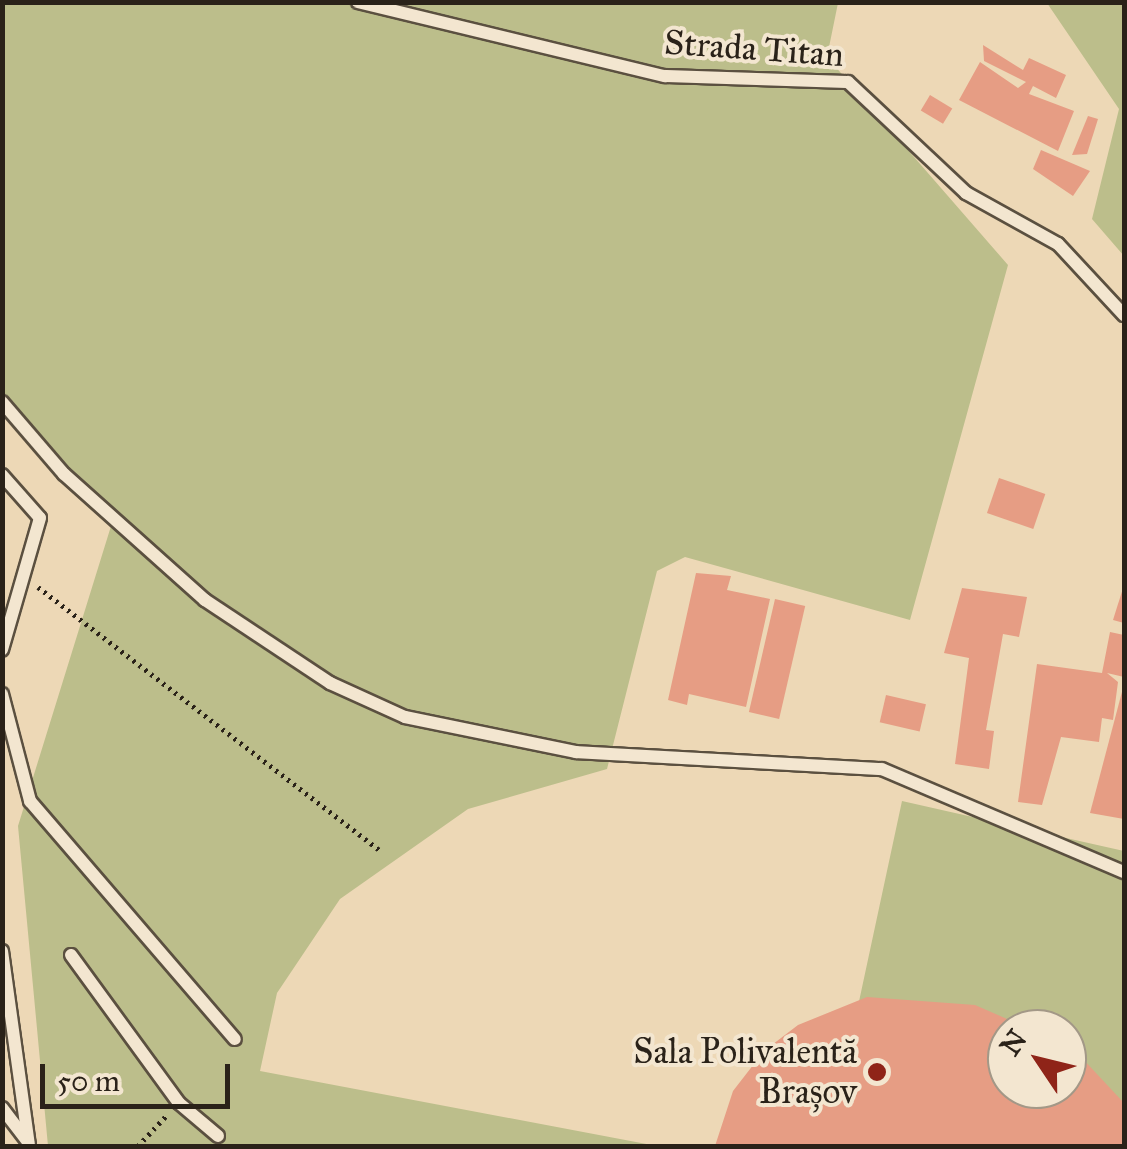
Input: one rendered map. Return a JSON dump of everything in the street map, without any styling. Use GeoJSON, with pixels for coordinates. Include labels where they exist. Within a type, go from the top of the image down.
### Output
{"type":"FeatureCollection","features":[{"type":"Feature","properties":{"kind":"lane","name":"Strada Titan"},"geometry":{"type":"LineString","coordinates":[[358,2],[665,76],[848,82],[966,193],[1058,244],[1124,315]]}},
{"type":"Feature","properties":{"kind":"lane"},"geometry":{"type":"LineString","coordinates":[[2,402],[88,498],[205,600],[330,683],[406,718],[576,752],[882,768],[1120,867]]}},
{"type":"Feature","properties":{"kind":"lane"},"geometry":{"type":"LineString","coordinates":[[2,475],[40,518],[2,650]]}},
{"type":"Feature","properties":{"kind":"lane"},"geometry":{"type":"LineString","coordinates":[[2,694],[30,801],[235,1039]]}},
{"type":"Feature","properties":{"kind":"lane"},"geometry":{"type":"LineString","coordinates":[[2,951],[28,1144]]}},
{"type":"Feature","properties":{"kind":"lane"},"geometry":{"type":"LineString","coordinates":[[70,955],[178,1103],[218,1136]]}},
{"type":"Feature","properties":{"kind":"lane"},"geometry":{"type":"LineString","coordinates":[[2,1108],[28,1144]]}},
{"type":"Feature","properties":{"kind":"path"},"geometry":{"type":"LineString","coordinates":[[24,576],[382,851]]}},
{"type":"Feature","properties":{"kind":"path"},"geometry":{"type":"LineString","coordinates":[[138,1146],[178,1103]]}},
{"type":"Feature","properties":{"kind":"green space"},"geometry":{"type":"Polygon","coordinates":[[[2,3],[838,3],[827,57],[1008,265],[910,620],[685,557],[657,571],[607,769],[468,809],[340,899],[277,993],[260,1071],[657,1146],[48,1146],[18,826],[116,510],[34,437],[3,393],[2,3]]]}},
{"type":"Feature","properties":{"kind":"green space"},"geometry":{"type":"Polygon","coordinates":[[[1047,3],[1124,3],[1124,256],[1092,219],[1119,109],[1047,3]]]}},
{"type":"Feature","properties":{"kind":"green space"},"geometry":{"type":"Polygon","coordinates":[[[902,801],[1124,851],[1124,1146],[828,1146],[902,801]]]}},
{"type":"Feature","properties":{"kind":"building"},"geometry":{"type":"Polygon","coordinates":[[[983,45],[1023,70],[1029,58],[1066,75],[1056,98],[1033,86],[1029,94],[1074,111],[1058,151],[959,100],[980,62],[1018,88],[1026,82],[984,61],[983,45]]]}},
{"type":"Feature","properties":{"kind":"building"},"geometry":{"type":"Polygon","coordinates":[[[930,95],[952,108],[943,124],[921,110],[930,95]]]}},
{"type":"Feature","properties":{"kind":"building"},"geometry":{"type":"Polygon","coordinates":[[[1088,116],[1098,119],[1087,154],[1072,155],[1088,116]]]}},
{"type":"Feature","properties":{"kind":"building"},"geometry":{"type":"Polygon","coordinates":[[[1041,150],[1090,171],[1073,196],[1033,169],[1041,150]]]}},
{"type":"Feature","properties":{"kind":"building"},"geometry":{"type":"Polygon","coordinates":[[[999,478],[1045,494],[1033,529],[987,513],[999,478]]]}},
{"type":"Feature","properties":{"kind":"building"},"geometry":{"type":"Polygon","coordinates":[[[696,573],[731,576],[727,590],[770,599],[746,707],[689,694],[687,705],[668,700],[696,573]]]}},
{"type":"Feature","properties":{"kind":"building"},"geometry":{"type":"Polygon","coordinates":[[[1124,585],[1124,623],[1113,620],[1124,585]]]}},
{"type":"Feature","properties":{"kind":"building"},"geometry":{"type":"Polygon","coordinates":[[[962,588],[1027,597],[1019,637],[1003,634],[986,730],[994,731],[989,769],[955,764],[969,658],[944,653],[962,588]]]}},
{"type":"Feature","properties":{"kind":"building"},"geometry":{"type":"Polygon","coordinates":[[[775,599],[805,606],[779,719],[749,712],[775,599]]]}},
{"type":"Feature","properties":{"kind":"building"},"geometry":{"type":"Polygon","coordinates":[[[1110,632],[1124,635],[1124,677],[1107,673],[1118,682],[1113,720],[1102,718],[1099,742],[1061,737],[1042,805],[1018,802],[1037,664],[1102,673],[1110,632]]]}},
{"type":"Feature","properties":{"kind":"building"},"geometry":{"type":"Polygon","coordinates":[[[1124,688],[1124,819],[1090,813],[1124,688]]]}},
{"type":"Feature","properties":{"kind":"building"},"geometry":{"type":"Polygon","coordinates":[[[886,695],[926,704],[920,732],[880,722],[886,695]]]}},
{"type":"Feature","properties":{"kind":"building","name":"Sala Polivalentă Brașov"},"geometry":{"type":"Polygon","coordinates":[[[867,997],[975,1005],[987,1010],[987,1109],[1087,1109],[1087,1063],[1124,1103],[1124,1146],[715,1146],[733,1091],[764,1051],[798,1025],[867,997]]]}},
{"type":"Feature","properties":{"kind":"place","name":"Sala Polivalentă Brașov"},"geometry":{"type":"Point","coordinates":[877,1072]}}]}
